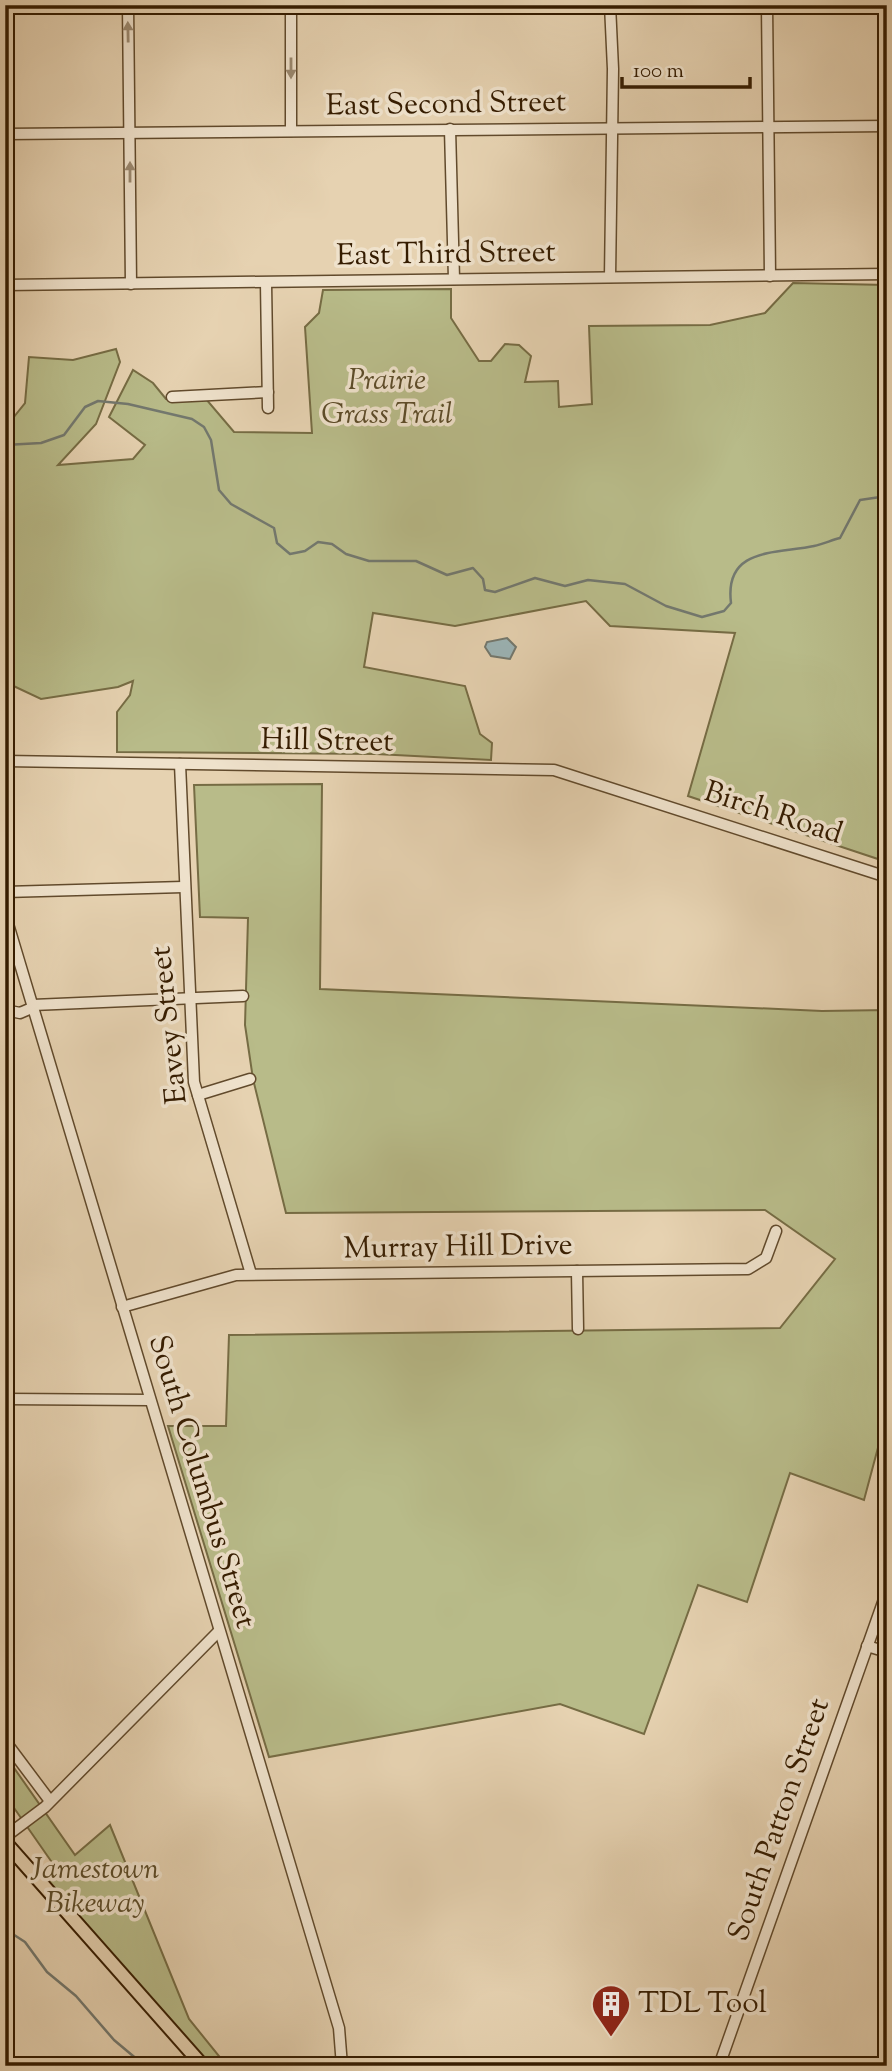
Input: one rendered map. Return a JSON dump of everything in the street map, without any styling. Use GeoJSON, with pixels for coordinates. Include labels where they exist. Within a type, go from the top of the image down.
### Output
{"type":"FeatureCollection","features":[{"type":"Feature","properties":{"kind":"main road"},"geometry":{"type":"LineString","coordinates":[[5,1839],[203,2066]]}},
{"type":"Feature","properties":{"kind":"street"},"geometry":{"type":"LineString","coordinates":[[128,5],[131,284]]}},
{"type":"Feature","properties":{"kind":"street"},"geometry":{"type":"LineString","coordinates":[[290,5],[291,131]]}},
{"type":"Feature","properties":{"kind":"street"},"geometry":{"type":"LineString","coordinates":[[610,277],[611,5]]}},
{"type":"Feature","properties":{"kind":"street"},"geometry":{"type":"LineString","coordinates":[[767,5],[771,276]]}},
{"type":"Feature","properties":{"kind":"street","name":"East Second Street"},"geometry":{"type":"LineString","coordinates":[[5,134],[887,126]]}},
{"type":"Feature","properties":{"kind":"street"},"geometry":{"type":"LineString","coordinates":[[450,129],[454,279]]}},
{"type":"Feature","properties":{"kind":"street","name":"East Third Street"},"geometry":{"type":"LineString","coordinates":[[5,285],[887,274]]}},
{"type":"Feature","properties":{"kind":"street"},"geometry":{"type":"LineString","coordinates":[[267,283],[268,408]]}},
{"type":"Feature","properties":{"kind":"street"},"geometry":{"type":"LineString","coordinates":[[172,397],[268,392]]}},
{"type":"Feature","properties":{"kind":"street","name":"Hill Street"},"geometry":{"type":"LineString","coordinates":[[5,761],[541,769],[573,774],[643,797]]}},
{"type":"Feature","properties":{"kind":"street","name":"Eavey Street"},"geometry":{"type":"LineString","coordinates":[[180,764],[183,887],[193,1064],[198,1095],[251,1274]]}},
{"type":"Feature","properties":{"kind":"street","name":"Birch Road"},"geometry":{"type":"LineString","coordinates":[[643,797],[887,877]]}},
{"type":"Feature","properties":{"kind":"street"},"geometry":{"type":"LineString","coordinates":[[5,892],[183,887]]}},
{"type":"Feature","properties":{"kind":"street","name":"South Columbus Street"},"geometry":{"type":"LineString","coordinates":[[5,914],[339,2028],[342,2066]]}},
{"type":"Feature","properties":{"kind":"street"},"geometry":{"type":"LineString","coordinates":[[5,1010],[20,1013],[33,1006],[243,996]]}},
{"type":"Feature","properties":{"kind":"street"},"geometry":{"type":"LineString","coordinates":[[198,1095],[250,1079]]}},
{"type":"Feature","properties":{"kind":"street","name":"Murray Hill Drive"},"geometry":{"type":"LineString","coordinates":[[122,1307],[209,1281],[251,1274],[748,1269],[766,1258],[776,1231]]}},
{"type":"Feature","properties":{"kind":"street"},"geometry":{"type":"LineString","coordinates":[[577,1271],[578,1329]]}},
{"type":"Feature","properties":{"kind":"street"},"geometry":{"type":"LineString","coordinates":[[5,1399],[150,1400]]}},
{"type":"Feature","properties":{"kind":"street","name":"South Patton Street"},"geometry":{"type":"LineString","coordinates":[[719,2066],[887,1591]]}},
{"type":"Feature","properties":{"kind":"street"},"geometry":{"type":"LineString","coordinates":[[5,1839],[50,1801],[219,1631]]}},
{"type":"Feature","properties":{"kind":"street"},"geometry":{"type":"LineString","coordinates":[[867,1646],[887,1652]]}},
{"type":"Feature","properties":{"kind":"street"},"geometry":{"type":"LineString","coordinates":[[5,1741],[50,1801]]}},
{"type":"Feature","properties":{"kind":"green space","name":"Prairie Grass Trail"},"geometry":{"type":"Polygon","coordinates":[[[793,283],[887,285],[887,862],[688,796],[735,633],[610,626],[586,601],[455,626],[373,613],[364,667],[465,686],[480,734],[492,743],[491,760],[376,754],[117,752],[117,712],[130,695],[133,681],[118,687],[41,699],[5,682],[5,428],[25,403],[29,357],[73,360],[116,349],[120,362],[96,424],[58,465],[133,459],[145,445],[109,417],[133,370],[153,383],[166,399],[206,399],[234,432],[312,433],[305,327],[319,313],[323,290],[451,289],[451,318],[479,361],[491,361],[505,344],[519,345],[531,356],[525,382],[558,381],[559,407],[592,404],[589,326],[710,325],[765,313],[793,283]]]}},
{"type":"Feature","properties":{"kind":"green space"},"geometry":{"type":"Polygon","coordinates":[[[322,784],[320,989],[822,1011],[887,1010],[887,1414],[864,1500],[790,1473],[747,1602],[698,1585],[644,1734],[560,1704],[269,1757],[168,1426],[226,1426],[229,1335],[780,1328],[835,1259],[765,1210],[286,1213],[253,1079],[245,1025],[248,918],[200,917],[194,785],[322,784]]]}},
{"type":"Feature","properties":{"kind":"green space","name":"Jamestown Bikeway"},"geometry":{"type":"Polygon","coordinates":[[[5,1755],[75,1855],[110,1825],[189,2019],[227,2066],[203,2066],[43,1885],[58,1871],[5,1795],[5,1755]]]}},
{"type":"Feature","properties":{"kind":"water"},"geometry":{"type":"Polygon","coordinates":[[[507,638],[516,647],[510,659],[491,656],[485,647],[487,642],[507,638]]]}},
{"type":"Feature","properties":{"kind":"waterway"},"geometry":{"type":"LineString","coordinates":[[5,445],[41,443],[64,435],[85,407],[98,401],[128,404],[192,419],[204,427],[211,440],[219,490],[231,504],[274,528],[277,543],[290,554],[305,551],[318,542],[332,544],[346,554],[369,561],[416,561],[447,575],[473,568],[483,579],[485,590],[495,592],[535,578],[565,586],[588,580],[625,584],[666,606],[702,617],[724,611],[731,603],[731,585],[744,562],[756,556],[814,546],[840,538],[860,500],[887,496]]}},
{"type":"Feature","properties":{"kind":"waterway"},"geometry":{"type":"LineString","coordinates":[[5,1929],[25,1942],[47,1972],[76,1996],[114,2040],[145,2066]]}},
{"type":"Feature","properties":{"kind":"place","name":"TDL Tool"},"geometry":{"type":"Point","coordinates":[611,2038]}}]}
